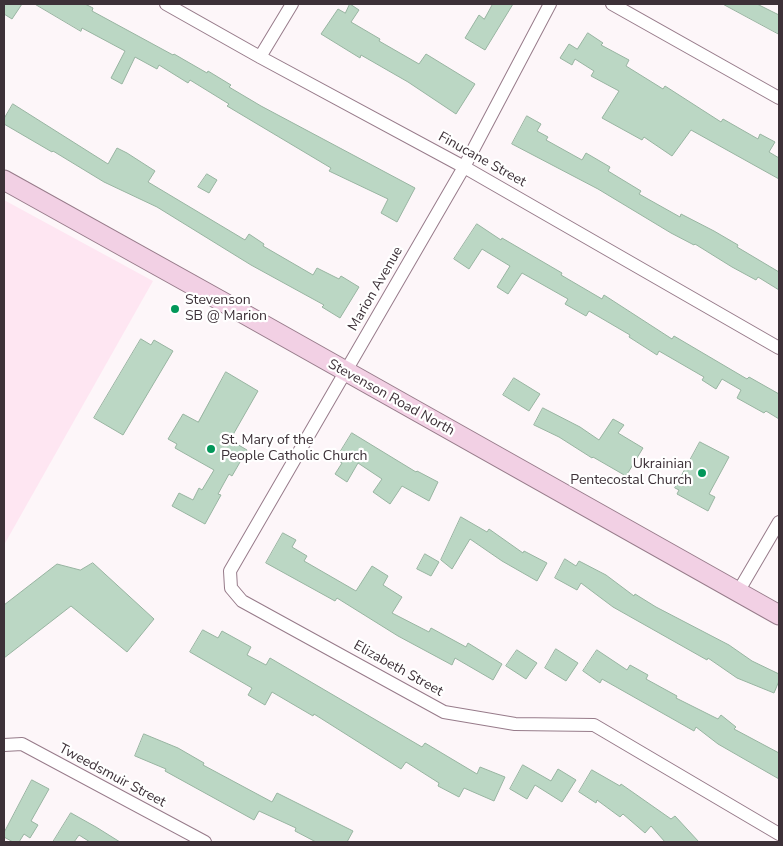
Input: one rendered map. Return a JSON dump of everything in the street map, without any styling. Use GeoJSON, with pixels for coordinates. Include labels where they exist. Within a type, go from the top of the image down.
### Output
{"type":"FeatureCollection","features":[{"type":"Feature","properties":{"kind":"main road","name":"Stevenson Road North"},"geometry":{"type":"LineString","coordinates":[[4,180],[170,271],[345,372],[779,616]]}},
{"type":"Feature","properties":{"kind":"street","name":"Finucane Street"},"geometry":{"type":"LineString","coordinates":[[166,4],[464,167],[779,348]]}},
{"type":"Feature","properties":{"kind":"street"},"geometry":{"type":"LineString","coordinates":[[260,57],[292,4]]}},
{"type":"Feature","properties":{"kind":"street","name":"Marion Avenue"},"geometry":{"type":"LineString","coordinates":[[231,588],[230,571],[464,167],[550,4]]}},
{"type":"Feature","properties":{"kind":"street"},"geometry":{"type":"LineString","coordinates":[[612,4],[779,98]]}},
{"type":"Feature","properties":{"kind":"street"},"geometry":{"type":"LineString","coordinates":[[738,592],[779,522]]}},
{"type":"Feature","properties":{"kind":"street","name":"Elizabeth Street"},"geometry":{"type":"LineString","coordinates":[[231,588],[242,601],[444,712],[515,724],[594,726],[779,834]]}},
{"type":"Feature","properties":{"kind":"street","name":"Tweedsmuir Street"},"geometry":{"type":"LineString","coordinates":[[4,745],[22,744],[205,842]]}},
{"type":"Feature","properties":{"kind":"shaded area"},"geometry":{"type":"Polygon","coordinates":[[[4,200],[153,281],[4,545],[4,200]]]}},
{"type":"Feature","properties":{"kind":"building"},"geometry":{"type":"Polygon","coordinates":[[[4,4],[22,4],[12,19],[4,14],[4,4]]]}},
{"type":"Feature","properties":{"kind":"building"},"geometry":{"type":"Polygon","coordinates":[[[35,4],[85,4],[93,8],[92,11],[207,73],[208,71],[231,85],[229,87],[261,106],[415,188],[397,222],[381,213],[388,199],[329,171],[331,168],[227,106],[229,104],[190,80],[188,83],[159,65],[157,69],[135,57],[122,84],[111,78],[125,51],[82,28],[81,31],[35,4]]]}},
{"type":"Feature","properties":{"kind":"building"},"geometry":{"type":"Polygon","coordinates":[[[350,4],[359,10],[351,22],[380,39],[379,41],[419,64],[426,54],[475,84],[456,114],[408,82],[361,55],[360,58],[321,34],[338,9],[345,13],[350,4]]]}},
{"type":"Feature","properties":{"kind":"building"},"geometry":{"type":"Polygon","coordinates":[[[493,4],[513,4],[485,50],[465,38],[479,15],[484,19],[493,4]]]}},
{"type":"Feature","properties":{"kind":"building"},"geometry":{"type":"Polygon","coordinates":[[[723,4],[757,4],[779,15],[779,34],[723,4]]]}},
{"type":"Feature","properties":{"kind":"building"},"geometry":{"type":"Polygon","coordinates":[[[588,33],[603,43],[601,45],[629,60],[626,66],[663,89],[665,86],[721,122],[723,119],[758,139],[760,134],[775,142],[769,152],[779,158],[779,179],[691,130],[672,156],[644,137],[642,140],[602,118],[619,91],[591,76],[594,71],[575,59],[572,65],[560,58],[569,44],[577,49],[588,33]]]}},
{"type":"Feature","properties":{"kind":"building"},"geometry":{"type":"Polygon","coordinates":[[[13,104],[108,164],[117,148],[127,153],[155,171],[148,182],[245,240],[249,234],[264,244],[263,246],[313,275],[317,268],[339,279],[341,276],[359,287],[340,318],[322,307],[324,305],[251,265],[157,207],[104,182],[4,124],[4,119],[13,104]]]}},
{"type":"Feature","properties":{"kind":"building"},"geometry":{"type":"Polygon","coordinates":[[[527,116],[541,124],[537,131],[548,137],[546,140],[582,160],[586,153],[610,167],[608,171],[641,191],[639,194],[680,217],[681,214],[714,231],[779,272],[779,290],[758,277],[756,280],[732,267],[598,189],[512,144],[527,116]]]}},
{"type":"Feature","properties":{"kind":"building"},"geometry":{"type":"Polygon","coordinates":[[[207,174],[217,180],[209,193],[198,187],[207,174]]]}},
{"type":"Feature","properties":{"kind":"building"},"geometry":{"type":"Polygon","coordinates":[[[477,224],[501,240],[502,238],[562,273],[561,275],[602,299],[604,295],[672,339],[674,336],[747,379],[749,377],[779,394],[779,419],[737,398],[741,390],[722,379],[716,389],[702,380],[704,377],[659,351],[657,355],[629,337],[630,335],[589,311],[586,316],[565,304],[568,299],[522,273],[508,294],[497,287],[510,266],[482,249],[469,269],[454,259],[477,224]]]}},
{"type":"Feature","properties":{"kind":"building"},"geometry":{"type":"Polygon","coordinates":[[[141,339],[151,345],[154,340],[173,351],[123,435],[94,418],[141,339]]]}},
{"type":"Feature","properties":{"kind":"building","name":"St. Mary of the People Catholic Church"},"geometry":{"type":"Polygon","coordinates":[[[226,372],[258,391],[230,440],[247,450],[232,476],[229,474],[218,494],[221,495],[205,524],[172,506],[179,493],[193,500],[199,488],[202,490],[214,470],[175,448],[177,444],[168,439],[183,414],[198,422],[226,372]]]}},
{"type":"Feature","properties":{"kind":"building"},"geometry":{"type":"Polygon","coordinates":[[[514,378],[540,394],[529,411],[503,395],[514,378]]]}},
{"type":"Feature","properties":{"kind":"building"},"geometry":{"type":"Polygon","coordinates":[[[543,408],[580,427],[599,440],[613,419],[624,425],[618,433],[643,448],[626,476],[592,458],[559,437],[534,425],[543,408]]]}},
{"type":"Feature","properties":{"kind":"building"},"geometry":{"type":"Polygon","coordinates":[[[352,433],[416,472],[438,482],[429,501],[402,486],[390,504],[373,492],[382,479],[358,463],[347,482],[335,474],[342,463],[336,459],[352,433]]]}},
{"type":"Feature","properties":{"kind":"building","name":"Ukrainian Pentecostal Church"},"geometry":{"type":"Polygon","coordinates":[[[700,442],[729,457],[709,494],[715,497],[708,511],[677,494],[679,490],[675,488],[700,442]]]}},
{"type":"Feature","properties":{"kind":"building"},"geometry":{"type":"Polygon","coordinates":[[[461,517],[487,532],[489,529],[523,553],[524,551],[547,563],[537,581],[502,561],[470,539],[452,569],[441,560],[461,517]]]}},
{"type":"Feature","properties":{"kind":"building"},"geometry":{"type":"Polygon","coordinates":[[[283,533],[296,540],[292,547],[307,556],[304,561],[356,591],[372,566],[388,576],[383,585],[402,597],[392,613],[429,632],[431,628],[466,647],[468,643],[502,664],[493,680],[455,658],[452,665],[398,636],[337,598],[335,601],[266,563],[283,533]]]}},
{"type":"Feature","properties":{"kind":"building"},"geometry":{"type":"Polygon","coordinates":[[[425,554],[439,562],[431,576],[417,569],[425,554]]]}},
{"type":"Feature","properties":{"kind":"building"},"geometry":{"type":"Polygon","coordinates":[[[565,559],[576,566],[579,561],[606,575],[634,596],[635,594],[729,645],[752,661],[779,674],[779,681],[774,693],[737,678],[708,658],[707,660],[613,607],[581,583],[577,590],[555,578],[565,559]]]}},
{"type":"Feature","properties":{"kind":"building"},"geometry":{"type":"Polygon","coordinates":[[[93,563],[154,619],[127,652],[71,606],[4,658],[4,605],[57,564],[80,570],[93,563]]]}},
{"type":"Feature","properties":{"kind":"building"},"geometry":{"type":"Polygon","coordinates":[[[203,630],[218,638],[222,631],[251,647],[247,655],[266,665],[270,658],[422,747],[425,743],[477,774],[480,767],[505,777],[494,801],[464,788],[459,797],[438,786],[439,783],[406,762],[401,769],[314,714],[313,716],[272,692],[265,705],[248,695],[252,688],[190,652],[203,630]]]}},
{"type":"Feature","properties":{"kind":"building"},"geometry":{"type":"Polygon","coordinates":[[[556,649],[578,663],[566,681],[545,668],[556,649]]]}},
{"type":"Feature","properties":{"kind":"building"},"geometry":{"type":"Polygon","coordinates":[[[517,650],[537,663],[526,679],[506,666],[517,650]]]}},
{"type":"Feature","properties":{"kind":"building"},"geometry":{"type":"Polygon","coordinates":[[[597,650],[627,670],[630,665],[648,675],[646,679],[677,696],[676,698],[718,719],[721,715],[736,727],[734,729],[779,753],[779,779],[718,744],[696,727],[694,731],[602,679],[600,683],[583,671],[597,650]]]}},
{"type":"Feature","properties":{"kind":"building"},"geometry":{"type":"Polygon","coordinates":[[[144,734],[178,748],[204,763],[203,765],[272,802],[277,793],[353,831],[347,842],[316,842],[295,831],[296,828],[259,811],[254,820],[165,771],[166,769],[135,756],[144,734]]]}},
{"type":"Feature","properties":{"kind":"building"},"geometry":{"type":"Polygon","coordinates":[[[523,765],[551,781],[558,769],[576,780],[562,802],[535,785],[527,799],[510,789],[523,765]]]}},
{"type":"Feature","properties":{"kind":"building"},"geometry":{"type":"Polygon","coordinates":[[[592,770],[620,786],[621,784],[671,819],[675,816],[699,842],[665,842],[651,826],[645,833],[623,814],[620,817],[597,800],[596,803],[579,792],[592,770]]]}},
{"type":"Feature","properties":{"kind":"building"},"geometry":{"type":"Polygon","coordinates":[[[32,780],[49,789],[31,821],[38,825],[30,838],[24,834],[19,842],[13,842],[4,837],[4,833],[32,780]]]}},
{"type":"Feature","properties":{"kind":"building"},"geometry":{"type":"Polygon","coordinates":[[[71,813],[120,842],[90,842],[79,835],[74,842],[53,842],[71,813]]]}},
{"type":"Feature","properties":{"kind":"place","name":"Stevenson SB @ Marion"},"geometry":{"type":"Point","coordinates":[175,309]}},
{"type":"Feature","properties":{"kind":"place","name":"St. Mary of the People Catholic Church"},"geometry":{"type":"Point","coordinates":[211,449]}},
{"type":"Feature","properties":{"kind":"place","name":"Ukrainian Pentecostal Church"},"geometry":{"type":"Point","coordinates":[702,473]}}]}
